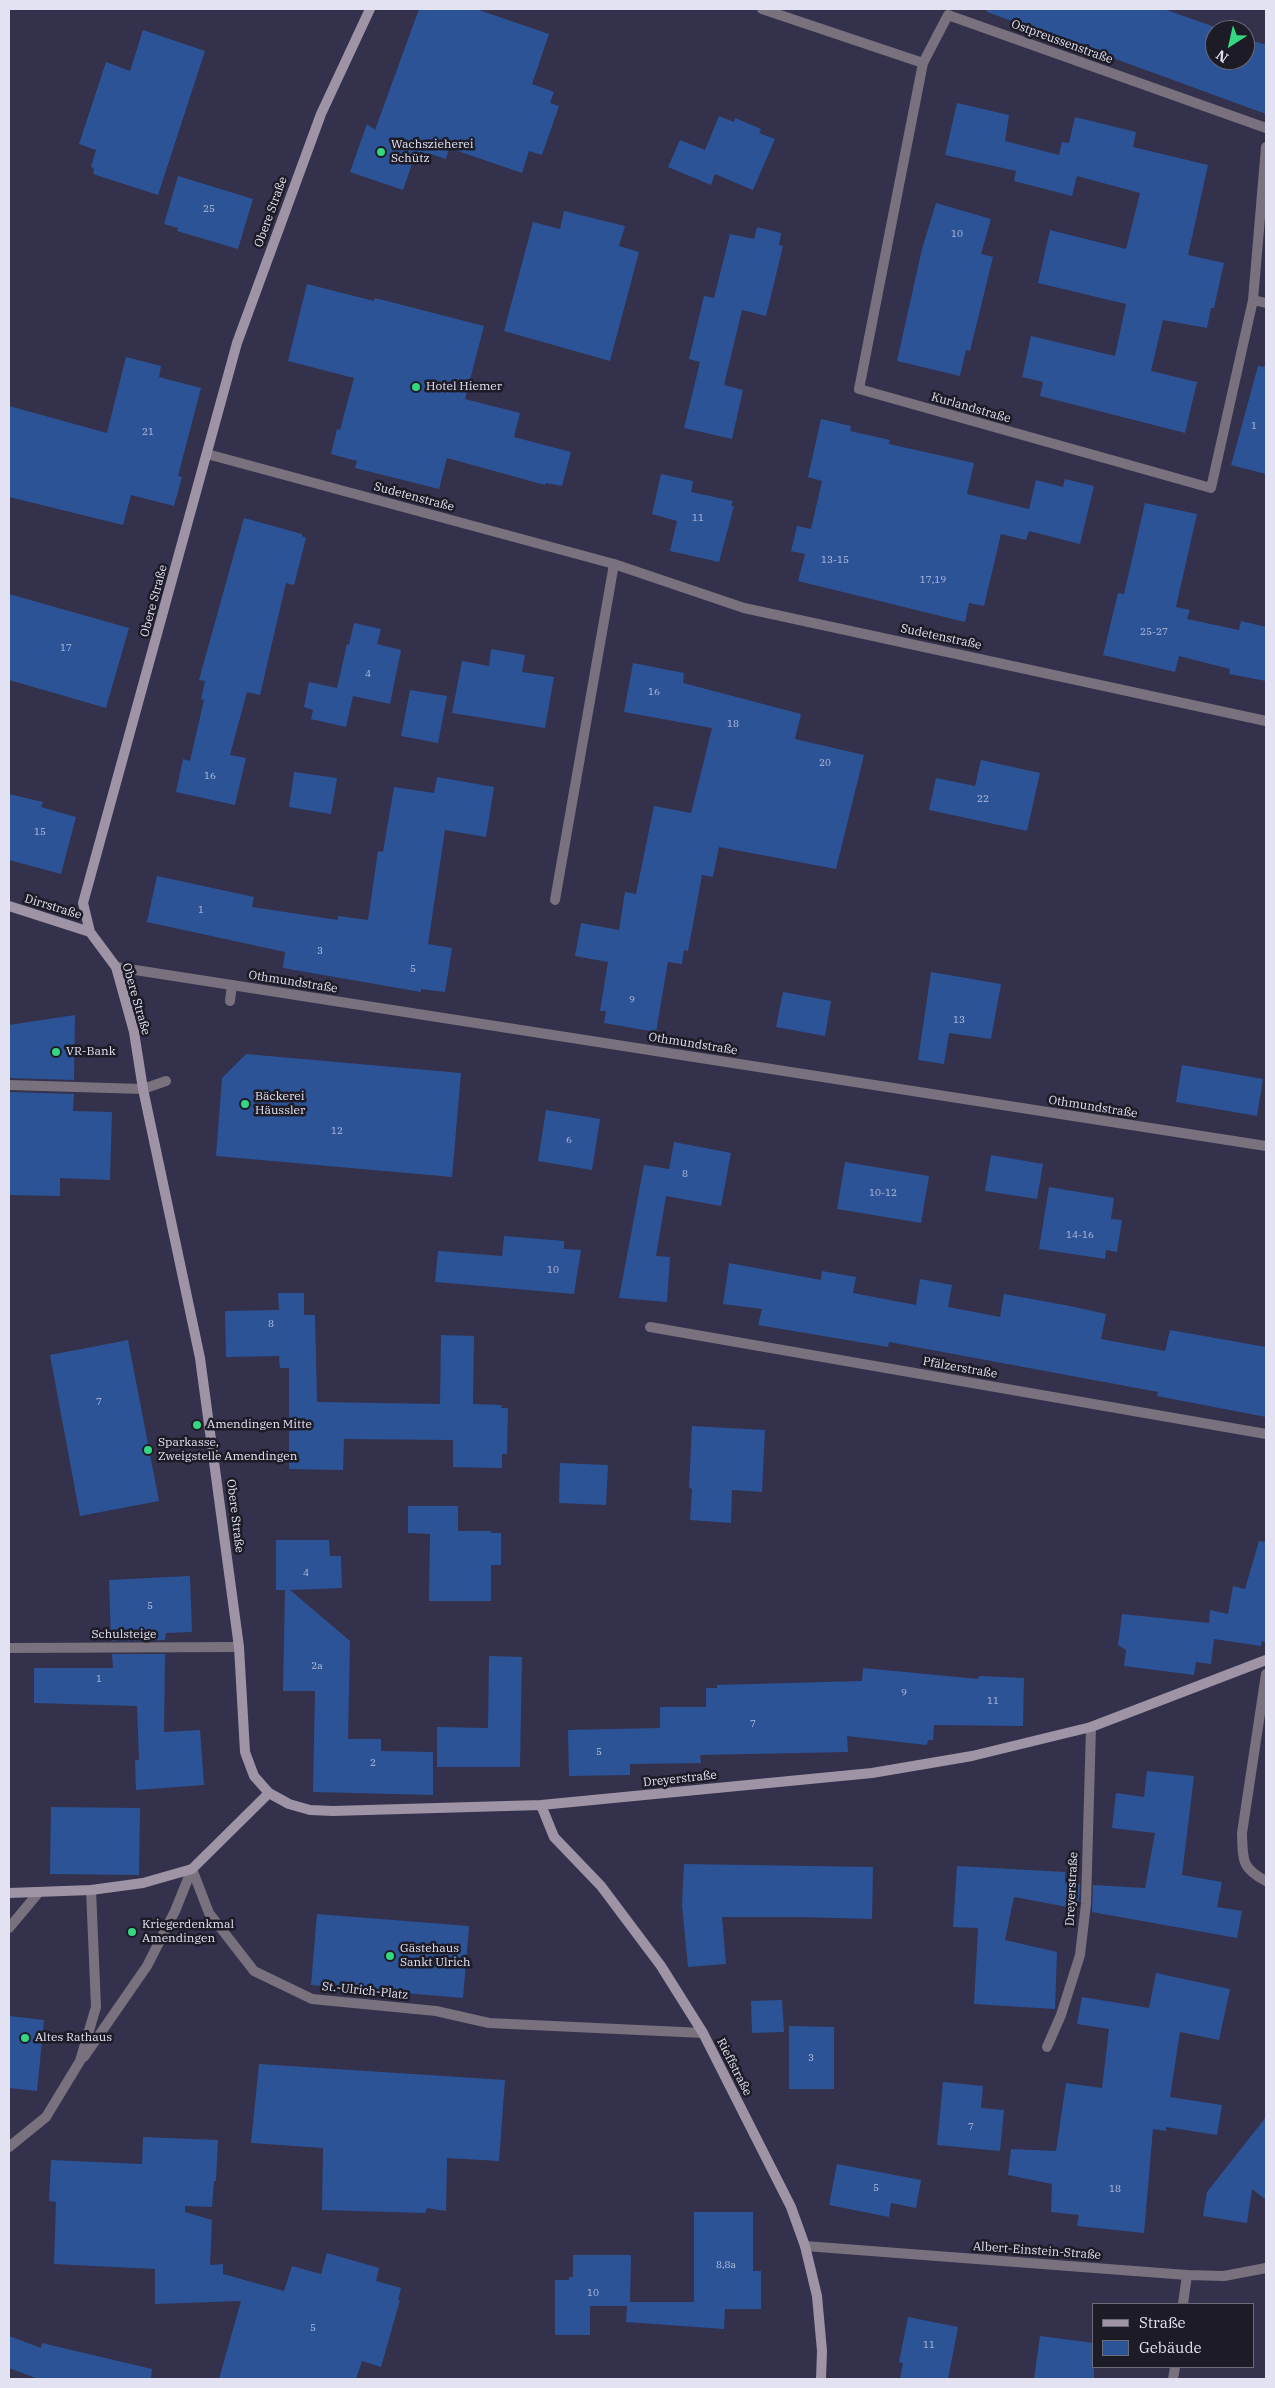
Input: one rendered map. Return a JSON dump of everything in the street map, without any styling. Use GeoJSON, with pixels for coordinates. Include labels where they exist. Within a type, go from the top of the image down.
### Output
{"type":"FeatureCollection","features":[{"type":"Feature","properties":{"kind":"street","name":"Obere Straße"},"geometry":{"type":"LineString","coordinates":[[269,1793],[254,1776],[246,1752],[239,1647],[200,1358],[143,1089],[134,1032],[116,967],[90,932],[83,903],[237,343],[321,114],[370,9]]}},
{"type":"Feature","properties":{"kind":"street"},"geometry":{"type":"LineString","coordinates":[[762,9],[923,63]]}},
{"type":"Feature","properties":{"kind":"street","name":"Ostpreussenstraße"},"geometry":{"type":"LineString","coordinates":[[923,63],[948,15],[1266,128]]}},
{"type":"Feature","properties":{"kind":"street","name":"Kurlandstraße"},"geometry":{"type":"LineString","coordinates":[[923,63],[858,389],[1211,488],[1253,300]]}},
{"type":"Feature","properties":{"kind":"street"},"geometry":{"type":"LineString","coordinates":[[1266,147],[1253,300],[1266,303]]}},
{"type":"Feature","properties":{"kind":"street","name":"Sudetenstraße"},"geometry":{"type":"LineString","coordinates":[[207,454],[614,564],[744,608],[1266,721]]}},
{"type":"Feature","properties":{"kind":"street"},"geometry":{"type":"LineString","coordinates":[[555,900],[614,564]]}},
{"type":"Feature","properties":{"kind":"street","name":"Dirrstraße"},"geometry":{"type":"LineString","coordinates":[[9,906],[90,932]]}},
{"type":"Feature","properties":{"kind":"street","name":"Othmundstraße"},"geometry":{"type":"LineString","coordinates":[[116,967],[1266,1146]]}},
{"type":"Feature","properties":{"kind":"street"},"geometry":{"type":"LineString","coordinates":[[230,1001],[232,985]]}},
{"type":"Feature","properties":{"kind":"street"},"geometry":{"type":"LineString","coordinates":[[9,1085],[143,1089],[166,1081]]}},
{"type":"Feature","properties":{"kind":"street","name":"Pfälzerstraße"},"geometry":{"type":"LineString","coordinates":[[650,1327],[1266,1434]]}},
{"type":"Feature","properties":{"kind":"street","name":"Schulsteige"},"geometry":{"type":"LineString","coordinates":[[9,1648],[239,1647]]}},
{"type":"Feature","properties":{"kind":"street","name":"Dreyerstraße"},"geometry":{"type":"LineString","coordinates":[[269,1793],[289,1804],[310,1810],[541,1805],[872,1773],[972,1756],[1091,1727],[1266,1660]]}},
{"type":"Feature","properties":{"kind":"street"},"geometry":{"type":"LineString","coordinates":[[1266,1674],[1242,1833],[1243,1859],[1249,1871],[1266,1881]]}},
{"type":"Feature","properties":{"kind":"street","name":"Dreyerstraße"},"geometry":{"type":"LineString","coordinates":[[1047,2047],[1062,2015],[1080,1955],[1086,1904],[1091,1727]]}},
{"type":"Feature","properties":{"kind":"street"},"geometry":{"type":"LineString","coordinates":[[9,2147],[46,2117],[80,2061],[147,1966],[175,1911],[192,1869],[269,1793]]}},
{"type":"Feature","properties":{"kind":"street","name":"Rieffstraße"},"geometry":{"type":"LineString","coordinates":[[541,1805],[554,1837],[607,1894],[661,1966],[703,2033],[791,2206],[805,2246],[817,2296],[822,2351],[821,2379]]}},
{"type":"Feature","properties":{"kind":"street"},"geometry":{"type":"LineString","coordinates":[[9,1893],[91,1890],[143,1883],[192,1869]]}},
{"type":"Feature","properties":{"kind":"street","name":"St.-Ulrich-Platz"},"geometry":{"type":"LineString","coordinates":[[192,1869],[209,1912],[254,1971],[312,1999],[436,2011],[489,2023],[703,2033]]}},
{"type":"Feature","properties":{"kind":"street"},"geometry":{"type":"LineString","coordinates":[[80,2061],[96,2007],[91,1890]]}},
{"type":"Feature","properties":{"kind":"street"},"geometry":{"type":"LineString","coordinates":[[9,1928],[39,1892]]}},
{"type":"Feature","properties":{"kind":"street","name":"Albert-Einstein-Straße"},"geometry":{"type":"LineString","coordinates":[[805,2246],[1187,2275],[1224,2276],[1266,2268]]}},
{"type":"Feature","properties":{"kind":"street"},"geometry":{"type":"LineString","coordinates":[[1183,2303],[1187,2275]]}},
{"type":"Feature","properties":{"kind":"building"},"geometry":{"type":"Polygon","coordinates":[[[419,9],[476,9],[549,34],[532,84],[554,92],[550,103],[559,106],[542,155],[529,151],[522,173],[449,148],[446,159],[431,154],[428,163],[414,158],[403,190],[350,172],[367,124],[375,130],[419,9]]]}},
{"type":"Feature","properties":{"kind":"building"},"geometry":{"type":"Polygon","coordinates":[[[987,9],[1164,9],[1205,24],[1205,70],[1255,70],[1255,41],[1266,45],[1266,114],[987,12],[987,9]]]}},
{"type":"Feature","properties":{"kind":"building"},"geometry":{"type":"Polygon","coordinates":[[[143,30],[205,51],[158,195],[96,175],[93,173],[94,168],[91,167],[96,150],[79,144],[106,62],[130,71],[143,30]]]}},
{"type":"Feature","properties":{"kind":"building"},"geometry":{"type":"Polygon","coordinates":[[[957,103],[1009,115],[1005,141],[1059,155],[1062,142],[1069,143],[1075,117],[1136,132],[1133,147],[1208,165],[1188,255],[1224,263],[1214,308],[1211,308],[1207,328],[1163,320],[1151,371],[1197,382],[1185,433],[1040,396],[1043,382],[1022,377],[1031,336],[1115,356],[1126,304],[1038,283],[1050,230],[1126,249],[1140,193],[1077,176],[1072,196],[1014,181],[1016,171],[945,155],[957,103]]]}},
{"type":"Feature","properties":{"kind":"building"},"geometry":{"type":"Polygon","coordinates":[[[719,116],[734,122],[735,118],[761,129],[759,133],[775,139],[753,190],[715,174],[711,185],[668,167],[680,140],[705,150],[719,116]]]}},
{"type":"Feature","properties":{"kind":"building"},"geometry":{"type":"Polygon","coordinates":[[[178,176],[253,199],[238,249],[177,231],[178,228],[164,224],[178,176]]]}},
{"type":"Feature","properties":{"kind":"building"},"geometry":{"type":"Polygon","coordinates":[[[936,203],[991,219],[981,254],[993,257],[970,351],[966,350],[960,376],[897,361],[922,249],[936,203]]]}},
{"type":"Feature","properties":{"kind":"building"},"geometry":{"type":"Polygon","coordinates":[[[564,211],[625,226],[619,246],[639,252],[610,361],[504,331],[533,222],[560,229],[564,211]]]}},
{"type":"Feature","properties":{"kind":"building"},"geometry":{"type":"Polygon","coordinates":[[[757,227],[781,233],[779,245],[783,246],[766,316],[742,310],[724,385],[743,390],[732,439],[684,428],[700,362],[689,359],[704,296],[714,298],[730,234],[754,239],[757,227]]]}},
{"type":"Feature","properties":{"kind":"building","name":"Hotel Hiemer"},"geometry":{"type":"Polygon","coordinates":[[[307,284],[374,301],[375,298],[484,326],[465,399],[520,413],[514,437],[571,452],[562,486],[546,483],[545,485],[447,458],[439,489],[355,468],[357,461],[331,454],[337,429],[340,430],[354,378],[288,361],[307,284]]]}},
{"type":"Feature","properties":{"kind":"building"},"geometry":{"type":"Polygon","coordinates":[[[126,357],[161,366],[159,377],[201,388],[178,476],[182,477],[174,506],[131,495],[123,525],[9,497],[9,406],[107,433],[126,357]]]}},
{"type":"Feature","properties":{"kind":"building"},"geometry":{"type":"Polygon","coordinates":[[[1258,366],[1266,367],[1266,474],[1231,465],[1258,366]]]}},
{"type":"Feature","properties":{"kind":"building"},"geometry":{"type":"Polygon","coordinates":[[[821,419],[851,426],[850,431],[890,440],[889,444],[974,463],[967,494],[1029,509],[1036,480],[1063,487],[1065,479],[1094,486],[1080,544],[1029,531],[1026,540],[1001,534],[984,606],[969,603],[965,622],[798,581],[805,554],[791,551],[797,526],[811,529],[822,481],[808,477],[821,419]]]}},
{"type":"Feature","properties":{"kind":"building"},"geometry":{"type":"Polygon","coordinates":[[[661,474],[693,481],[691,492],[733,501],[731,506],[734,506],[719,562],[670,551],[677,521],[652,514],[661,474]]]}},
{"type":"Feature","properties":{"kind":"building"},"geometry":{"type":"Polygon","coordinates":[[[1145,503],[1197,514],[1176,607],[1190,610],[1187,619],[1239,630],[1241,621],[1266,627],[1266,681],[1229,674],[1230,669],[1179,656],[1175,672],[1103,655],[1118,593],[1124,594],[1145,503]]]}},
{"type":"Feature","properties":{"kind":"building"},"geometry":{"type":"Polygon","coordinates":[[[244,518],[302,534],[306,538],[294,585],[286,583],[260,695],[247,692],[230,755],[246,758],[235,805],[176,792],[183,759],[190,761],[204,700],[201,699],[205,681],[199,680],[244,518]]]}},
{"type":"Feature","properties":{"kind":"building"},"geometry":{"type":"Polygon","coordinates":[[[9,594],[129,628],[106,708],[9,680],[9,594]]]}},
{"type":"Feature","properties":{"kind":"building"},"geometry":{"type":"Polygon","coordinates":[[[354,623],[381,629],[377,644],[401,650],[390,704],[353,696],[346,727],[311,719],[313,710],[304,707],[309,682],[337,688],[354,623]]]}},
{"type":"Feature","properties":{"kind":"building"},"geometry":{"type":"Polygon","coordinates":[[[491,649],[525,655],[522,672],[554,677],[545,728],[452,713],[462,661],[489,666],[491,649]]]}},
{"type":"Feature","properties":{"kind":"building"},"geometry":{"type":"Polygon","coordinates":[[[633,663],[684,673],[683,683],[801,714],[795,739],[864,755],[836,869],[719,847],[713,877],[702,875],[688,951],[684,950],[682,964],[668,962],[656,1032],[604,1023],[606,1011],[600,1011],[608,962],[575,956],[581,923],[619,930],[625,892],[636,894],[654,806],[691,813],[712,728],[624,712],[633,663]]]}},
{"type":"Feature","properties":{"kind":"building"},"geometry":{"type":"Polygon","coordinates":[[[410,690],[447,696],[438,743],[401,736],[410,690]]]}},
{"type":"Feature","properties":{"kind":"building"},"geometry":{"type":"Polygon","coordinates":[[[981,760],[1040,773],[1027,831],[929,810],[936,778],[975,786],[981,760]]]}},
{"type":"Feature","properties":{"kind":"building"},"geometry":{"type":"Polygon","coordinates":[[[294,772],[337,778],[331,814],[289,807],[294,772]]]}},
{"type":"Feature","properties":{"kind":"building"},"geometry":{"type":"Polygon","coordinates":[[[437,777],[494,787],[486,837],[445,830],[428,944],[452,948],[445,992],[421,989],[421,992],[283,968],[285,952],[147,922],[157,876],[254,897],[252,907],[338,920],[338,916],[368,920],[378,851],[383,852],[394,787],[434,793],[437,777]]]}},
{"type":"Feature","properties":{"kind":"building"},"geometry":{"type":"Polygon","coordinates":[[[9,794],[43,802],[41,807],[76,817],[61,874],[9,860],[9,794]]]}},
{"type":"Feature","properties":{"kind":"building"},"geometry":{"type":"Polygon","coordinates":[[[931,972],[1001,984],[991,1039],[949,1033],[944,1064],[918,1060],[931,972]]]}},
{"type":"Feature","properties":{"kind":"building"},"geometry":{"type":"Polygon","coordinates":[[[783,992],[831,1001],[825,1036],[776,1027],[783,992]]]}},
{"type":"Feature","properties":{"kind":"building"},"geometry":{"type":"Polygon","coordinates":[[[75,1015],[74,1080],[9,1078],[9,1025],[75,1015]]]}},
{"type":"Feature","properties":{"kind":"building"},"geometry":{"type":"Polygon","coordinates":[[[246,1054],[461,1073],[452,1177],[216,1156],[222,1078],[246,1054]]]}},
{"type":"Feature","properties":{"kind":"building"},"geometry":{"type":"Polygon","coordinates":[[[1182,1065],[1263,1079],[1257,1116],[1176,1102],[1182,1065]]]}},
{"type":"Feature","properties":{"kind":"building"},"geometry":{"type":"Polygon","coordinates":[[[9,1092],[74,1094],[73,1111],[112,1112],[110,1180],[60,1178],[60,1196],[9,1195],[9,1092]]]}},
{"type":"Feature","properties":{"kind":"building"},"geometry":{"type":"Polygon","coordinates":[[[546,1110],[600,1119],[592,1170],[538,1161],[546,1110]]]}},
{"type":"Feature","properties":{"kind":"building"},"geometry":{"type":"Polygon","coordinates":[[[674,1142],[731,1153],[721,1206],[666,1196],[656,1256],[670,1257],[667,1302],[619,1298],[644,1165],[669,1169],[674,1142]]]}},
{"type":"Feature","properties":{"kind":"building"},"geometry":{"type":"Polygon","coordinates":[[[991,1155],[1043,1164],[1037,1199],[985,1191],[991,1155]]]}},
{"type":"Feature","properties":{"kind":"building"},"geometry":{"type":"Polygon","coordinates":[[[845,1162],[929,1176],[921,1223],[837,1209],[845,1162]]]}},
{"type":"Feature","properties":{"kind":"building"},"geometry":{"type":"Polygon","coordinates":[[[1049,1187],[1114,1198],[1111,1219],[1122,1220],[1117,1252],[1106,1250],[1105,1259],[1039,1249],[1049,1187]]]}},
{"type":"Feature","properties":{"kind":"building"},"geometry":{"type":"Polygon","coordinates":[[[504,1236],[564,1241],[564,1249],[581,1250],[574,1294],[435,1282],[438,1251],[502,1256],[504,1236]]]}},
{"type":"Feature","properties":{"kind":"building"},"geometry":{"type":"Polygon","coordinates":[[[729,1263],[821,1280],[822,1271],[856,1277],[853,1293],[916,1305],[920,1279],[952,1285],[948,1307],[1000,1317],[1004,1294],[1070,1306],[1106,1314],[1101,1339],[1165,1351],[1170,1330],[1266,1347],[1266,1417],[1157,1396],[1158,1392],[889,1342],[888,1347],[758,1325],[762,1309],[723,1304],[729,1263]]]}},
{"type":"Feature","properties":{"kind":"building"},"geometry":{"type":"Polygon","coordinates":[[[278,1293],[304,1293],[304,1315],[315,1315],[317,1402],[440,1404],[441,1335],[474,1336],[473,1404],[502,1405],[501,1408],[508,1408],[507,1454],[502,1454],[502,1468],[453,1467],[453,1440],[344,1439],[343,1470],[289,1469],[289,1368],[280,1368],[279,1356],[226,1357],[225,1311],[279,1310],[278,1293]]]}},
{"type":"Feature","properties":{"kind":"building"},"geometry":{"type":"Polygon","coordinates":[[[128,1340],[159,1501],[80,1516],[50,1355],[128,1340]]]}},
{"type":"Feature","properties":{"kind":"building"},"geometry":{"type":"Polygon","coordinates":[[[692,1426],[765,1430],[762,1492],[732,1490],[731,1523],[690,1520],[692,1489],[689,1488],[692,1426]]]}},
{"type":"Feature","properties":{"kind":"building"},"geometry":{"type":"Polygon","coordinates":[[[560,1463],[608,1465],[606,1505],[559,1503],[560,1463]]]}},
{"type":"Feature","properties":{"kind":"building"},"geometry":{"type":"Polygon","coordinates":[[[408,1506],[458,1506],[458,1531],[491,1531],[491,1533],[501,1533],[501,1565],[491,1565],[491,1601],[429,1601],[430,1534],[408,1533],[408,1506]]]}},
{"type":"Feature","properties":{"kind":"building"},"geometry":{"type":"Polygon","coordinates":[[[276,1540],[329,1540],[330,1556],[341,1556],[342,1588],[290,1590],[350,1641],[348,1739],[381,1739],[381,1751],[433,1752],[433,1795],[313,1792],[315,1691],[283,1691],[285,1590],[276,1590],[276,1540]]]}},
{"type":"Feature","properties":{"kind":"building"},"geometry":{"type":"Polygon","coordinates":[[[1259,1541],[1266,1542],[1266,1642],[1262,1641],[1261,1646],[1214,1639],[1211,1664],[1196,1662],[1194,1675],[1124,1666],[1126,1650],[1118,1645],[1122,1614],[1209,1623],[1210,1610],[1228,1614],[1233,1586],[1245,1589],[1259,1541]]]}},
{"type":"Feature","properties":{"kind":"building"},"geometry":{"type":"Polygon","coordinates":[[[190,1576],[192,1632],[166,1633],[165,1640],[111,1641],[109,1580],[190,1576]]]}},
{"type":"Feature","properties":{"kind":"building"},"geometry":{"type":"Polygon","coordinates":[[[112,1654],[165,1654],[164,1732],[200,1730],[204,1785],[136,1790],[135,1760],[139,1760],[137,1706],[34,1703],[34,1668],[113,1668],[112,1654]]]}},
{"type":"Feature","properties":{"kind":"building"},"geometry":{"type":"Polygon","coordinates":[[[489,1656],[522,1657],[520,1767],[437,1767],[437,1727],[488,1728],[489,1656]]]}},
{"type":"Feature","properties":{"kind":"building"},"geometry":{"type":"Polygon","coordinates":[[[863,1668],[978,1679],[981,1676],[1024,1678],[1023,1726],[934,1725],[933,1740],[928,1740],[927,1745],[847,1736],[848,1752],[700,1755],[701,1763],[630,1764],[630,1775],[569,1776],[568,1730],[660,1728],[660,1707],[706,1707],[706,1688],[717,1688],[717,1685],[862,1681],[863,1668]]]}},
{"type":"Feature","properties":{"kind":"building"},"geometry":{"type":"Polygon","coordinates":[[[1147,1771],[1194,1776],[1182,1875],[1222,1882],[1217,1907],[1242,1911],[1237,1938],[1092,1912],[1093,1885],[1145,1888],[1155,1833],[1112,1828],[1116,1793],[1144,1797],[1147,1771]]]}},
{"type":"Feature","properties":{"kind":"building"},"geometry":{"type":"Polygon","coordinates":[[[51,1807],[140,1808],[139,1875],[50,1874],[51,1807]]]}},
{"type":"Feature","properties":{"kind":"building"},"geometry":{"type":"Polygon","coordinates":[[[684,1864],[873,1867],[872,1919],[722,1917],[726,1964],[688,1967],[682,1905],[684,1864]]]}},
{"type":"Feature","properties":{"kind":"building"},"geometry":{"type":"Polygon","coordinates":[[[957,1866],[1065,1872],[1065,1883],[1080,1884],[1078,1909],[1014,1897],[1005,1940],[1057,1952],[1055,2009],[974,2004],[978,1928],[953,1927],[957,1866]]]}},
{"type":"Feature","properties":{"kind":"building","name":"Gästehaus Sankt Ulrich"},"geometry":{"type":"Polygon","coordinates":[[[317,1914],[469,1926],[463,1998],[311,1985],[317,1914]]]}},
{"type":"Feature","properties":{"kind":"building"},"geometry":{"type":"Polygon","coordinates":[[[1156,1973],[1230,1989],[1219,2040],[1180,2032],[1170,2097],[1222,2105],[1217,2135],[1166,2127],[1166,2131],[1153,2129],[1144,2233],[1077,2226],[1079,2215],[1051,2212],[1052,2184],[1008,2175],[1011,2149],[1056,2151],[1066,2083],[1102,2088],[1109,2029],[1077,2024],[1082,1997],[1149,2008],[1156,1973]]]}},
{"type":"Feature","properties":{"kind":"building"},"geometry":{"type":"Polygon","coordinates":[[[782,2000],[784,2032],[752,2033],[751,2001],[782,2000]]]}},
{"type":"Feature","properties":{"kind":"building","name":"Altes Rathaus"},"geometry":{"type":"Polygon","coordinates":[[[9,2016],[44,2020],[37,2091],[9,2088],[9,2016]]]}},
{"type":"Feature","properties":{"kind":"building"},"geometry":{"type":"Polygon","coordinates":[[[789,2026],[834,2027],[834,2089],[789,2089],[789,2026]]]}},
{"type":"Feature","properties":{"kind":"building"},"geometry":{"type":"Polygon","coordinates":[[[259,2064],[505,2080],[499,2161],[447,2158],[446,2211],[427,2208],[425,2213],[322,2210],[323,2148],[251,2143],[259,2064]]]}},
{"type":"Feature","properties":{"kind":"building"},"geometry":{"type":"Polygon","coordinates":[[[943,2082],[983,2086],[981,2108],[1004,2110],[1000,2151],[937,2145],[943,2082]]]}},
{"type":"Feature","properties":{"kind":"building"},"geometry":{"type":"Polygon","coordinates":[[[1266,2117],[1266,2200],[1252,2189],[1247,2223],[1203,2216],[1207,2192],[1266,2117]]]}},
{"type":"Feature","properties":{"kind":"building"},"geometry":{"type":"Polygon","coordinates":[[[143,2137],[218,2140],[216,2181],[214,2181],[212,2207],[185,2206],[185,2212],[212,2220],[210,2265],[223,2264],[223,2274],[284,2291],[292,2266],[321,2274],[327,2253],[379,2268],[376,2281],[401,2288],[398,2300],[400,2300],[381,2367],[362,2361],[356,2379],[219,2379],[241,2301],[155,2304],[155,2269],[54,2264],[56,2202],[49,2201],[51,2160],[142,2164],[143,2137]]]}},
{"type":"Feature","properties":{"kind":"building"},"geometry":{"type":"Polygon","coordinates":[[[837,2164],[921,2180],[916,2208],[891,2203],[889,2217],[829,2205],[837,2164]]]}},
{"type":"Feature","properties":{"kind":"building"},"geometry":{"type":"Polygon","coordinates":[[[694,2212],[753,2212],[753,2271],[761,2271],[761,2309],[725,2309],[724,2329],[626,2322],[627,2306],[590,2306],[590,2335],[555,2335],[555,2280],[569,2280],[569,2277],[573,2277],[573,2255],[631,2255],[630,2302],[694,2302],[694,2212]]]}},
{"type":"Feature","properties":{"kind":"building"},"geometry":{"type":"Polygon","coordinates":[[[908,2317],[958,2327],[948,2379],[900,2379],[903,2363],[899,2362],[908,2317]]]}},
{"type":"Feature","properties":{"kind":"building"},"geometry":{"type":"Polygon","coordinates":[[[9,2336],[41,2348],[42,2343],[152,2369],[151,2379],[38,2379],[9,2368],[9,2336]]]}},
{"type":"Feature","properties":{"kind":"building"},"geometry":{"type":"Polygon","coordinates":[[[1040,2336],[1092,2343],[1094,2379],[1034,2379],[1040,2336]]]}},
{"type":"Feature","properties":{"kind":"place","name":"Wachszieherei Schütz"},"geometry":{"type":"Point","coordinates":[381,152]}},
{"type":"Feature","properties":{"kind":"place","name":"Hotel Hiemer"},"geometry":{"type":"Point","coordinates":[416,387]}},
{"type":"Feature","properties":{"kind":"place","name":"VR-Bank"},"geometry":{"type":"Point","coordinates":[56,1052]}},
{"type":"Feature","properties":{"kind":"place","name":"Bäckerei Häussler"},"geometry":{"type":"Point","coordinates":[245,1104]}},
{"type":"Feature","properties":{"kind":"place","name":"Amendingen Mitte"},"geometry":{"type":"Point","coordinates":[197,1425]}},
{"type":"Feature","properties":{"kind":"place","name":"Sparkasse, Zweigstelle Amendingen"},"geometry":{"type":"Point","coordinates":[148,1450]}},
{"type":"Feature","properties":{"kind":"place","name":"Kriegerdenkmal Amendingen"},"geometry":{"type":"Point","coordinates":[132,1932]}},
{"type":"Feature","properties":{"kind":"place","name":"Gästehaus Sankt Ulrich"},"geometry":{"type":"Point","coordinates":[390,1956]}},
{"type":"Feature","properties":{"kind":"place","name":"Altes Rathaus"},"geometry":{"type":"Point","coordinates":[25,2038]}}]}
